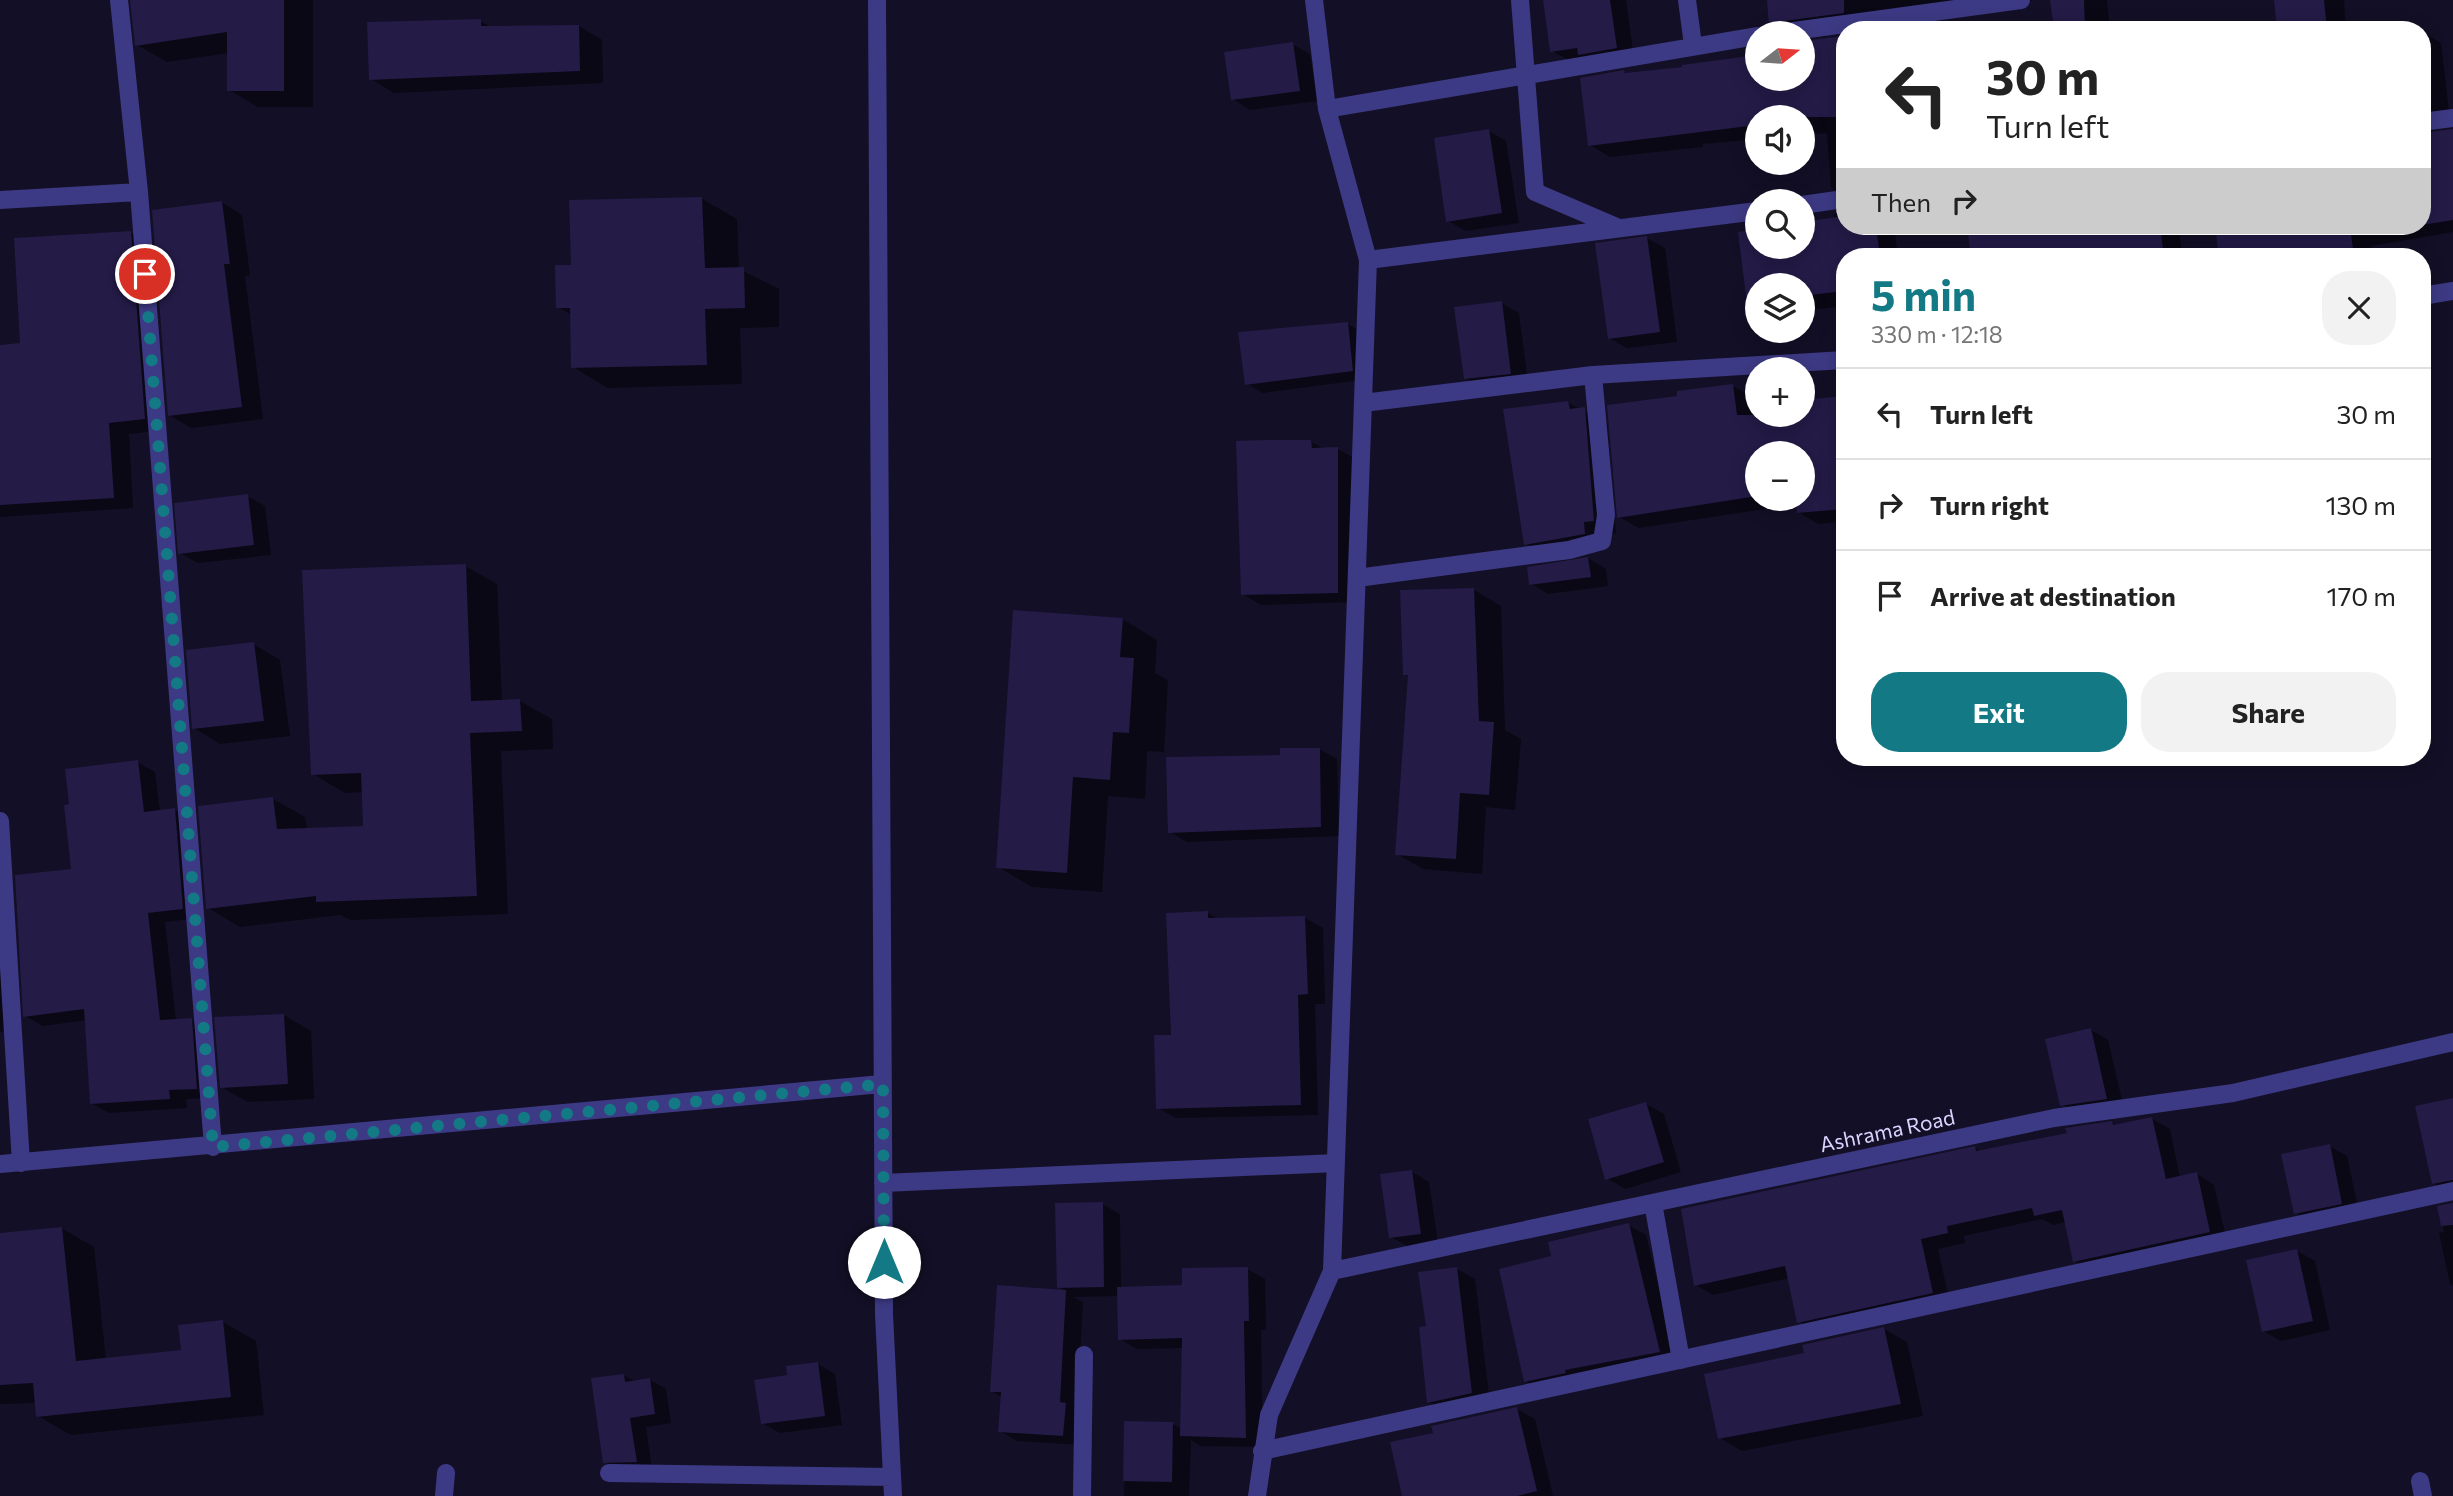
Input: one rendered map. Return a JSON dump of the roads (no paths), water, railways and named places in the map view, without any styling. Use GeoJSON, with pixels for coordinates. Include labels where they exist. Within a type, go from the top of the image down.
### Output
{"type":"FeatureCollection","features":[{"type":"Feature","properties":{"kind":"street"},"geometry":{"type":"LineString","coordinates":[[119,0],[139,192],[213,1147]]}},
{"type":"Feature","properties":{"kind":"street"},"geometry":{"type":"LineString","coordinates":[[877,0],[884,1314],[893,1496]]}},
{"type":"Feature","properties":{"kind":"street"},"geometry":{"type":"LineString","coordinates":[[1257,1496],[1269,1415],[1332,1271],[1368,260],[1327,109],[1314,0]]}},
{"type":"Feature","properties":{"kind":"street"},"geometry":{"type":"LineString","coordinates":[[1520,0],[1528,74],[1535,192],[1620,228]]}},
{"type":"Feature","properties":{"kind":"street"},"geometry":{"type":"LineString","coordinates":[[1687,0],[1693,45]]}},
{"type":"Feature","properties":{"kind":"street"},"geometry":{"type":"LineString","coordinates":[[1920,21],[2021,0]]}},
{"type":"Feature","properties":{"kind":"street"},"geometry":{"type":"LineString","coordinates":[[1815,30],[1836,29]]}},
{"type":"Feature","properties":{"kind":"street"},"geometry":{"type":"LineString","coordinates":[[1327,109],[1745,38]]}},
{"type":"Feature","properties":{"kind":"street"},"geometry":{"type":"LineString","coordinates":[[2431,121],[2453,118]]}},
{"type":"Feature","properties":{"kind":"street"},"geometry":{"type":"LineString","coordinates":[[0,200],[139,192]]}},
{"type":"Feature","properties":{"kind":"street"},"geometry":{"type":"LineString","coordinates":[[1815,203],[1836,200]]}},
{"type":"Feature","properties":{"kind":"street"},"geometry":{"type":"LineString","coordinates":[[1368,260],[1745,212]]}},
{"type":"Feature","properties":{"kind":"street"},"geometry":{"type":"LineString","coordinates":[[2431,295],[2453,291]]}},
{"type":"Feature","properties":{"kind":"street"},"geometry":{"type":"LineString","coordinates":[[1363,403],[1593,375],[1836,360]]}},
{"type":"Feature","properties":{"kind":"street"},"geometry":{"type":"LineString","coordinates":[[1356,578],[1569,550],[1602,541],[1606,514],[1593,375]]}},
{"type":"Feature","properties":{"kind":"street"},"geometry":{"type":"LineString","coordinates":[[0,821],[21,1163]]}},
{"type":"Feature","properties":{"kind":"street","name":"Ashrama Road"},"geometry":{"type":"LineString","coordinates":[[1332,1271],[2054,1118],[2232,1093],[2453,1042]]}},
{"type":"Feature","properties":{"kind":"street"},"geometry":{"type":"LineString","coordinates":[[0,1164],[213,1147],[883,1084]]}},
{"type":"Feature","properties":{"kind":"street"},"geometry":{"type":"LineString","coordinates":[[883,1183],[1336,1163]]}},
{"type":"Feature","properties":{"kind":"street"},"geometry":{"type":"LineString","coordinates":[[1262,1451],[2453,1191]]}},
{"type":"Feature","properties":{"kind":"street"},"geometry":{"type":"LineString","coordinates":[[1653,1203],[1681,1360]]}},
{"type":"Feature","properties":{"kind":"street"},"geometry":{"type":"LineString","coordinates":[[1082,1496],[1084,1355]]}},
{"type":"Feature","properties":{"kind":"street"},"geometry":{"type":"LineString","coordinates":[[444,1496],[446,1473]]}},
{"type":"Feature","properties":{"kind":"street"},"geometry":{"type":"LineString","coordinates":[[609,1473],[892,1477]]}}]}
